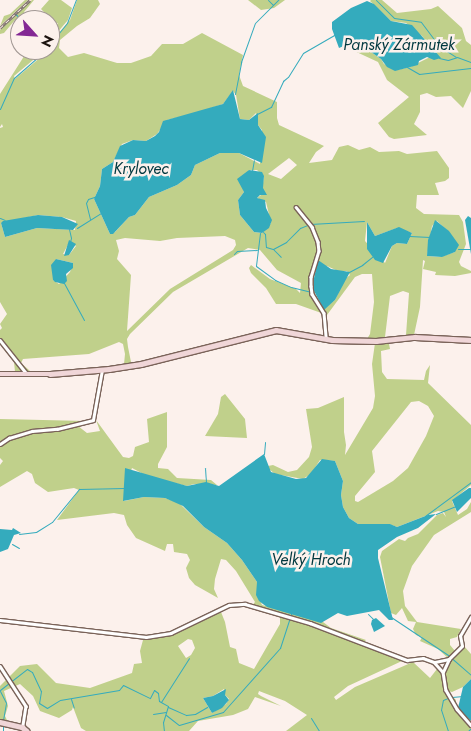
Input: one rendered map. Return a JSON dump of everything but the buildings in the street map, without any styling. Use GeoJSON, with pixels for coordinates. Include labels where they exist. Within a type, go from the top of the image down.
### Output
{"type":"FeatureCollection","features":[{"type":"Feature","properties":{"kind":"main road"},"geometry":{"type":"LineString","coordinates":[[0,374],[102,370],[141,364],[276,330],[326,340],[376,341],[415,337],[471,340]]}},
{"type":"Feature","properties":{"kind":"main road"},"geometry":{"type":"LineString","coordinates":[[0,722],[22,727],[27,731]]}},
{"type":"Feature","properties":{"kind":"street"},"geometry":{"type":"LineString","coordinates":[[296,207],[312,228],[318,242],[318,255],[311,276],[311,286],[312,294],[324,313],[326,340]]}},
{"type":"Feature","properties":{"kind":"street"},"geometry":{"type":"LineString","coordinates":[[0,340],[27,374]]}},
{"type":"Feature","properties":{"kind":"street"},"geometry":{"type":"LineString","coordinates":[[0,444],[9,438],[94,420],[102,370]]}},
{"type":"Feature","properties":{"kind":"street"},"geometry":{"type":"LineString","coordinates":[[0,620],[146,637],[171,633],[229,605],[245,604],[310,623],[406,660],[423,658],[434,662],[443,672],[446,690],[452,697],[457,709],[471,725]]}},
{"type":"Feature","properties":{"kind":"street"},"geometry":{"type":"LineString","coordinates":[[443,672],[450,658],[462,646],[460,636],[471,617]]}},
{"type":"Feature","properties":{"kind":"street"},"geometry":{"type":"LineString","coordinates":[[434,662],[450,658]]}},
{"type":"Feature","properties":{"kind":"street"},"geometry":{"type":"LineString","coordinates":[[0,666],[26,706],[22,727]]}},
{"type":"Feature","properties":{"kind":"shaded area"},"geometry":{"type":"Polygon","coordinates":[[[28,0],[32,0],[21,10],[17,10],[28,0]]]}},
{"type":"Feature","properties":{"kind":"shaded area"},"geometry":{"type":"Polygon","coordinates":[[[10,17],[10,21],[0,30],[0,26],[10,17]]]}},
{"type":"Feature","properties":{"kind":"green space"},"geometry":{"type":"Polygon","coordinates":[[[25,0],[28,0],[17,10],[14,10],[25,0]]]}},
{"type":"Feature","properties":{"kind":"green space"},"geometry":{"type":"Polygon","coordinates":[[[32,0],[34,0],[26,10],[21,10],[32,0]]]}},
{"type":"Feature","properties":{"kind":"green space"},"geometry":{"type":"Polygon","coordinates":[[[49,0],[61,0],[72,8],[68,20],[60,29],[60,10],[41,9],[49,0]]]}},
{"type":"Feature","properties":{"kind":"green space"},"geometry":{"type":"Polygon","coordinates":[[[77,0],[98,0],[100,4],[90,18],[60,40],[60,32],[70,20],[77,0]]]}},
{"type":"Feature","properties":{"kind":"green space"},"geometry":{"type":"Polygon","coordinates":[[[248,0],[285,0],[274,8],[261,10],[248,0]]]}},
{"type":"Feature","properties":{"kind":"green space"},"geometry":{"type":"Polygon","coordinates":[[[371,0],[382,0],[397,13],[431,9],[438,6],[462,28],[466,41],[471,45],[471,91],[463,108],[451,96],[436,97],[427,93],[420,95],[420,112],[414,124],[427,135],[394,139],[389,137],[378,123],[409,97],[387,80],[378,62],[350,49],[350,45],[364,47],[381,59],[384,64],[397,70],[410,67],[436,54],[422,36],[406,23],[391,21],[371,0]]]}},
{"type":"Feature","properties":{"kind":"green space"},"geometry":{"type":"Polygon","coordinates":[[[10,14],[10,17],[0,26],[4,16],[10,14]]]}},
{"type":"Feature","properties":{"kind":"green space"},"geometry":{"type":"Polygon","coordinates":[[[10,21],[10,26],[4,33],[0,34],[0,30],[10,21]]]}},
{"type":"Feature","properties":{"kind":"green space"},"geometry":{"type":"Polygon","coordinates":[[[202,33],[243,55],[239,75],[243,86],[277,102],[279,125],[324,146],[316,152],[309,163],[332,160],[339,147],[348,145],[359,150],[370,147],[379,152],[399,151],[407,154],[437,151],[449,168],[449,178],[435,183],[439,195],[417,195],[416,208],[424,214],[459,215],[463,222],[466,244],[459,262],[461,266],[471,271],[471,273],[455,276],[435,275],[436,272],[423,269],[425,261],[423,260],[420,307],[414,335],[406,335],[409,293],[403,291],[390,296],[385,337],[387,339],[370,340],[367,339],[370,334],[374,302],[372,274],[362,274],[355,277],[327,315],[296,304],[276,304],[266,288],[251,273],[249,268],[251,265],[270,279],[296,289],[300,293],[301,283],[277,270],[260,250],[248,248],[173,292],[130,334],[127,339],[128,347],[131,362],[134,362],[124,364],[123,344],[119,342],[89,354],[23,359],[21,363],[30,371],[15,372],[14,362],[0,344],[0,330],[2,328],[0,324],[7,314],[0,302],[0,128],[3,127],[2,124],[0,127],[0,94],[22,60],[33,60],[14,76],[15,79],[37,60],[60,60],[60,49],[68,57],[84,53],[117,63],[131,63],[151,56],[162,44],[183,44],[202,33]],[[233,91],[223,104],[167,120],[157,134],[146,141],[133,140],[122,144],[113,162],[102,169],[100,186],[94,199],[110,234],[115,232],[129,217],[135,215],[149,197],[177,185],[191,175],[195,165],[220,153],[239,153],[260,164],[262,130],[258,125],[256,113],[249,120],[240,119],[236,95],[233,91]],[[289,158],[268,174],[281,179],[297,165],[289,158]],[[249,170],[242,185],[244,192],[238,200],[240,215],[254,232],[262,233],[271,223],[266,202],[257,198],[261,195],[264,177],[257,170],[249,170]],[[38,215],[1,223],[5,237],[37,228],[75,230],[76,221],[62,217],[38,215]],[[437,221],[432,226],[427,256],[440,257],[455,252],[449,232],[437,221]],[[367,222],[365,241],[385,263],[392,246],[397,243],[407,244],[412,233],[397,228],[375,236],[367,222]],[[225,236],[177,238],[160,241],[125,238],[116,240],[119,251],[117,259],[131,275],[127,331],[170,289],[233,250],[236,245],[235,240],[225,236]],[[70,241],[63,254],[69,255],[76,246],[70,241]],[[56,259],[53,280],[59,284],[70,272],[73,263],[56,259]],[[327,266],[315,269],[315,294],[324,309],[335,300],[345,279],[350,275],[347,271],[338,271],[327,266]]]}},
{"type":"Feature","properties":{"kind":"green space"},"geometry":{"type":"Polygon","coordinates":[[[375,343],[389,344],[390,349],[381,351],[382,372],[387,379],[424,380],[430,365],[428,383],[471,425],[471,485],[452,501],[458,515],[467,509],[471,502],[471,512],[434,535],[412,566],[403,591],[405,606],[417,622],[461,629],[457,637],[450,639],[450,645],[455,651],[452,657],[464,646],[471,654],[471,679],[463,687],[452,692],[448,691],[444,673],[449,659],[438,649],[420,641],[422,637],[416,635],[413,629],[416,622],[408,621],[402,608],[396,615],[391,613],[380,557],[382,551],[399,539],[405,541],[418,534],[437,515],[443,513],[446,517],[444,512],[438,511],[397,527],[389,524],[358,524],[349,518],[343,507],[341,495],[343,481],[335,461],[320,460],[311,474],[303,479],[275,474],[268,466],[273,465],[288,472],[297,470],[309,457],[312,447],[306,409],[318,408],[344,397],[345,455],[373,408],[375,396],[372,364],[375,343]],[[419,401],[411,402],[372,451],[375,472],[355,496],[355,501],[358,502],[393,481],[408,468],[426,436],[434,416],[428,406],[419,401]]]}},
{"type":"Feature","properties":{"kind":"green space"},"geometry":{"type":"Polygon","coordinates":[[[225,394],[245,419],[247,438],[205,436],[218,414],[221,397],[225,394]]]}},
{"type":"Feature","properties":{"kind":"green space"},"geometry":{"type":"Polygon","coordinates":[[[167,412],[167,447],[158,464],[158,468],[168,469],[177,478],[211,480],[217,485],[194,484],[187,486],[149,477],[132,468],[125,488],[124,501],[144,497],[165,498],[179,503],[204,527],[227,543],[242,560],[257,582],[257,592],[262,605],[323,622],[331,628],[366,640],[361,644],[402,661],[348,686],[334,697],[336,700],[355,687],[413,662],[430,678],[437,669],[440,670],[444,689],[456,700],[456,708],[460,708],[471,721],[471,731],[286,731],[307,715],[285,701],[259,691],[258,694],[281,706],[255,697],[248,709],[233,715],[198,721],[189,731],[86,731],[81,728],[73,707],[72,710],[59,718],[40,711],[33,696],[20,684],[4,691],[8,706],[5,716],[8,722],[0,720],[0,686],[20,666],[37,664],[56,683],[90,688],[132,673],[134,664],[142,663],[140,651],[143,640],[147,636],[176,631],[221,612],[230,647],[236,649],[239,663],[254,669],[280,624],[280,617],[251,607],[255,602],[236,571],[226,560],[221,559],[215,579],[214,589],[218,598],[195,585],[189,578],[186,568],[190,560],[187,554],[174,552],[173,544],[167,544],[165,551],[136,538],[127,525],[124,515],[114,513],[57,520],[79,490],[74,488],[48,492],[35,483],[32,474],[27,471],[0,487],[0,465],[3,461],[0,458],[0,446],[6,442],[4,439],[0,443],[0,419],[86,421],[78,426],[87,433],[100,431],[96,420],[123,457],[129,458],[133,456],[135,447],[149,442],[147,419],[167,412]],[[188,639],[178,646],[186,658],[191,655],[195,648],[192,640],[188,639]],[[224,689],[213,696],[203,698],[212,713],[226,704],[229,699],[225,695],[224,689]]]}},
{"type":"Feature","properties":{"kind":"water","name":"Panský Zármutek"},"geometry":{"type":"Polygon","coordinates":[[[367,1],[374,4],[391,21],[412,25],[441,58],[434,60],[427,57],[419,61],[418,65],[395,71],[387,67],[381,59],[364,47],[346,45],[339,48],[332,29],[332,22],[351,8],[367,1]]]}},
{"type":"Feature","properties":{"kind":"water","name":"Krylovec"},"geometry":{"type":"Polygon","coordinates":[[[233,90],[240,119],[249,120],[258,113],[258,125],[266,137],[262,163],[239,153],[220,153],[195,165],[191,175],[177,185],[149,197],[135,215],[129,217],[113,234],[110,234],[94,199],[100,186],[102,169],[113,162],[120,146],[133,140],[146,141],[155,136],[159,132],[163,121],[223,104],[233,90]]]}},
{"type":"Feature","properties":{"kind":"water"},"geometry":{"type":"Polygon","coordinates":[[[249,170],[262,172],[264,176],[263,188],[267,195],[260,195],[257,198],[265,200],[266,208],[272,220],[269,228],[262,233],[254,232],[240,215],[238,200],[244,192],[237,179],[249,170]]]}},
{"type":"Feature","properties":{"kind":"water"},"geometry":{"type":"Polygon","coordinates":[[[38,215],[62,217],[78,224],[73,230],[37,228],[5,237],[1,223],[3,221],[38,215]]]}},
{"type":"Feature","properties":{"kind":"water"},"geometry":{"type":"Polygon","coordinates":[[[468,216],[471,218],[471,254],[465,220],[468,216]]]}},
{"type":"Feature","properties":{"kind":"water"},"geometry":{"type":"Polygon","coordinates":[[[435,220],[449,231],[459,245],[455,252],[442,257],[427,256],[428,240],[435,220]]]}},
{"type":"Feature","properties":{"kind":"water"},"geometry":{"type":"Polygon","coordinates":[[[367,222],[375,236],[399,227],[412,233],[407,244],[397,243],[392,246],[383,263],[375,260],[367,249],[367,222]]]}},
{"type":"Feature","properties":{"kind":"water"},"geometry":{"type":"Polygon","coordinates":[[[69,240],[76,244],[69,255],[64,256],[69,240]]]}},
{"type":"Feature","properties":{"kind":"water"},"geometry":{"type":"Polygon","coordinates":[[[56,259],[73,263],[73,268],[66,274],[67,281],[64,284],[53,280],[51,265],[56,259]]]}},
{"type":"Feature","properties":{"kind":"water"},"geometry":{"type":"Polygon","coordinates":[[[318,260],[331,269],[350,272],[335,300],[324,310],[314,291],[314,278],[318,260]]]}},
{"type":"Feature","properties":{"kind":"water","name":"Velký Hroch"},"geometry":{"type":"Polygon","coordinates":[[[264,454],[271,472],[296,479],[306,478],[322,459],[335,461],[343,481],[341,495],[343,507],[349,518],[358,524],[390,524],[397,527],[428,515],[436,514],[418,528],[397,537],[378,550],[378,558],[393,620],[389,620],[379,610],[347,616],[338,613],[321,623],[267,607],[259,601],[256,595],[257,582],[242,560],[227,543],[204,527],[183,506],[165,498],[144,497],[123,501],[125,468],[187,486],[206,482],[219,486],[264,454]]]}},
{"type":"Feature","properties":{"kind":"water"},"geometry":{"type":"Polygon","coordinates":[[[471,488],[471,498],[457,512],[452,500],[471,488]]]}},
{"type":"Feature","properties":{"kind":"water"},"geometry":{"type":"Polygon","coordinates":[[[13,528],[21,533],[14,535],[8,549],[0,552],[0,529],[12,530],[13,528]]]}},
{"type":"Feature","properties":{"kind":"water"},"geometry":{"type":"Polygon","coordinates":[[[376,618],[385,626],[374,632],[371,624],[372,620],[376,618]]]}},
{"type":"Feature","properties":{"kind":"water"},"geometry":{"type":"Polygon","coordinates":[[[471,679],[471,721],[458,708],[463,687],[471,679]]]}},
{"type":"Feature","properties":{"kind":"water"},"geometry":{"type":"Polygon","coordinates":[[[226,689],[225,695],[229,700],[222,708],[212,713],[203,698],[213,696],[226,689]]]}},
{"type":"Feature","properties":{"kind":"waterway"},"geometry":{"type":"LineString","coordinates":[[60,32],[67,23],[76,0]]}},
{"type":"Feature","properties":{"kind":"waterway"},"geometry":{"type":"LineString","coordinates":[[268,0],[273,5]]}},
{"type":"Feature","properties":{"kind":"waterway"},"geometry":{"type":"LineString","coordinates":[[235,94],[241,62],[255,23],[278,0]]}},
{"type":"Feature","properties":{"kind":"waterway"},"geometry":{"type":"LineString","coordinates":[[376,0],[394,18],[421,22],[439,46],[456,57]]}},
{"type":"Feature","properties":{"kind":"waterway"},"geometry":{"type":"LineString","coordinates":[[257,114],[271,107],[283,81],[288,77],[303,53],[334,35]]}},
{"type":"Feature","properties":{"kind":"waterway"},"geometry":{"type":"LineString","coordinates":[[439,58],[448,60],[457,57],[471,62]]}},
{"type":"Feature","properties":{"kind":"waterway"},"geometry":{"type":"LineString","coordinates":[[0,109],[14,78],[35,60]]}},
{"type":"Feature","properties":{"kind":"waterway"},"geometry":{"type":"LineString","coordinates":[[407,67],[419,74],[471,68]]}},
{"type":"Feature","properties":{"kind":"waterway"},"geometry":{"type":"LineString","coordinates":[[252,171],[254,160]]}},
{"type":"Feature","properties":{"kind":"waterway"},"geometry":{"type":"LineString","coordinates":[[90,219],[86,203],[88,199],[97,196]]}},
{"type":"Feature","properties":{"kind":"waterway"},"geometry":{"type":"LineString","coordinates":[[77,228],[101,213]]}},
{"type":"Feature","properties":{"kind":"waterway"},"geometry":{"type":"LineString","coordinates":[[0,218],[5,220]]}},
{"type":"Feature","properties":{"kind":"waterway"},"geometry":{"type":"LineString","coordinates":[[263,232],[265,234],[266,247],[273,249],[286,242],[300,228],[310,224],[364,221]]}},
{"type":"Feature","properties":{"kind":"waterway"},"geometry":{"type":"LineString","coordinates":[[69,229],[70,242]]}},
{"type":"Feature","properties":{"kind":"waterway"},"geometry":{"type":"LineString","coordinates":[[260,233],[256,266],[275,280],[291,287],[311,292],[314,290]]}},
{"type":"Feature","properties":{"kind":"waterway"},"geometry":{"type":"LineString","coordinates":[[409,236],[430,237]]}},
{"type":"Feature","properties":{"kind":"waterway"},"geometry":{"type":"LineString","coordinates":[[273,249],[281,257]]}},
{"type":"Feature","properties":{"kind":"waterway"},"geometry":{"type":"LineString","coordinates":[[458,249],[470,249]]}},
{"type":"Feature","properties":{"kind":"waterway"},"geometry":{"type":"LineString","coordinates":[[234,254],[237,251],[257,250]]}},
{"type":"Feature","properties":{"kind":"waterway"},"geometry":{"type":"LineString","coordinates":[[349,272],[372,257]]}},
{"type":"Feature","properties":{"kind":"waterway"},"geometry":{"type":"LineString","coordinates":[[64,283],[84,320]]}},
{"type":"Feature","properties":{"kind":"waterway"},"geometry":{"type":"LineString","coordinates":[[264,454],[265,442]]}},
{"type":"Feature","properties":{"kind":"waterway"},"geometry":{"type":"LineString","coordinates":[[205,468],[206,482]]}},
{"type":"Feature","properties":{"kind":"waterway"},"geometry":{"type":"LineString","coordinates":[[425,516],[471,482]]}},
{"type":"Feature","properties":{"kind":"waterway"},"geometry":{"type":"LineString","coordinates":[[19,534],[36,532],[52,522],[79,489],[125,488]]}},
{"type":"Feature","properties":{"kind":"waterway"},"geometry":{"type":"LineString","coordinates":[[436,514],[456,506]]}},
{"type":"Feature","properties":{"kind":"waterway"},"geometry":{"type":"LineString","coordinates":[[12,544],[19,548]]}},
{"type":"Feature","properties":{"kind":"waterway"},"geometry":{"type":"LineString","coordinates":[[166,715],[179,725],[223,712],[280,648],[291,614]]}},
{"type":"Feature","properties":{"kind":"waterway"},"geometry":{"type":"LineString","coordinates":[[368,614],[373,619]]}},
{"type":"Feature","properties":{"kind":"waterway"},"geometry":{"type":"LineString","coordinates":[[391,617],[448,655],[471,675]]}},
{"type":"Feature","properties":{"kind":"waterway"},"geometry":{"type":"LineString","coordinates":[[161,702],[189,658]]}},
{"type":"Feature","properties":{"kind":"waterway"},"geometry":{"type":"LineString","coordinates":[[0,690],[27,669],[32,672],[41,691],[39,703],[47,708],[60,700],[119,690],[123,685],[150,698],[154,690],[158,693],[159,701],[168,706],[163,722],[164,731]]}},
{"type":"Feature","properties":{"kind":"waterway"},"geometry":{"type":"LineString","coordinates":[[0,691],[6,703],[3,720]]}},
{"type":"Feature","properties":{"kind":"waterway"},"geometry":{"type":"LineString","coordinates":[[452,697],[463,696]]}},
{"type":"Feature","properties":{"kind":"waterway"},"geometry":{"type":"LineString","coordinates":[[448,698],[443,700],[441,710],[448,731]]}},
{"type":"Feature","properties":{"kind":"waterway"},"geometry":{"type":"LineString","coordinates":[[71,699],[74,708]]}},
{"type":"Feature","properties":{"kind":"waterway"},"geometry":{"type":"LineString","coordinates":[[168,707],[186,715],[195,714],[207,707]]}},
{"type":"Feature","properties":{"kind":"waterway"},"geometry":{"type":"LineString","coordinates":[[153,714],[166,712]]}},
{"type":"Feature","properties":{"kind":"waterway"},"geometry":{"type":"LineString","coordinates":[[311,718],[319,731]]}},
{"type":"Feature","properties":{"kind":"waterway"},"geometry":{"type":"LineString","coordinates":[[3,724],[3,731]]}},
{"type":"Feature","properties":{"kind":"railway"},"geometry":{"type":"LineString","coordinates":[[0,28],[30,0]]}}]}
